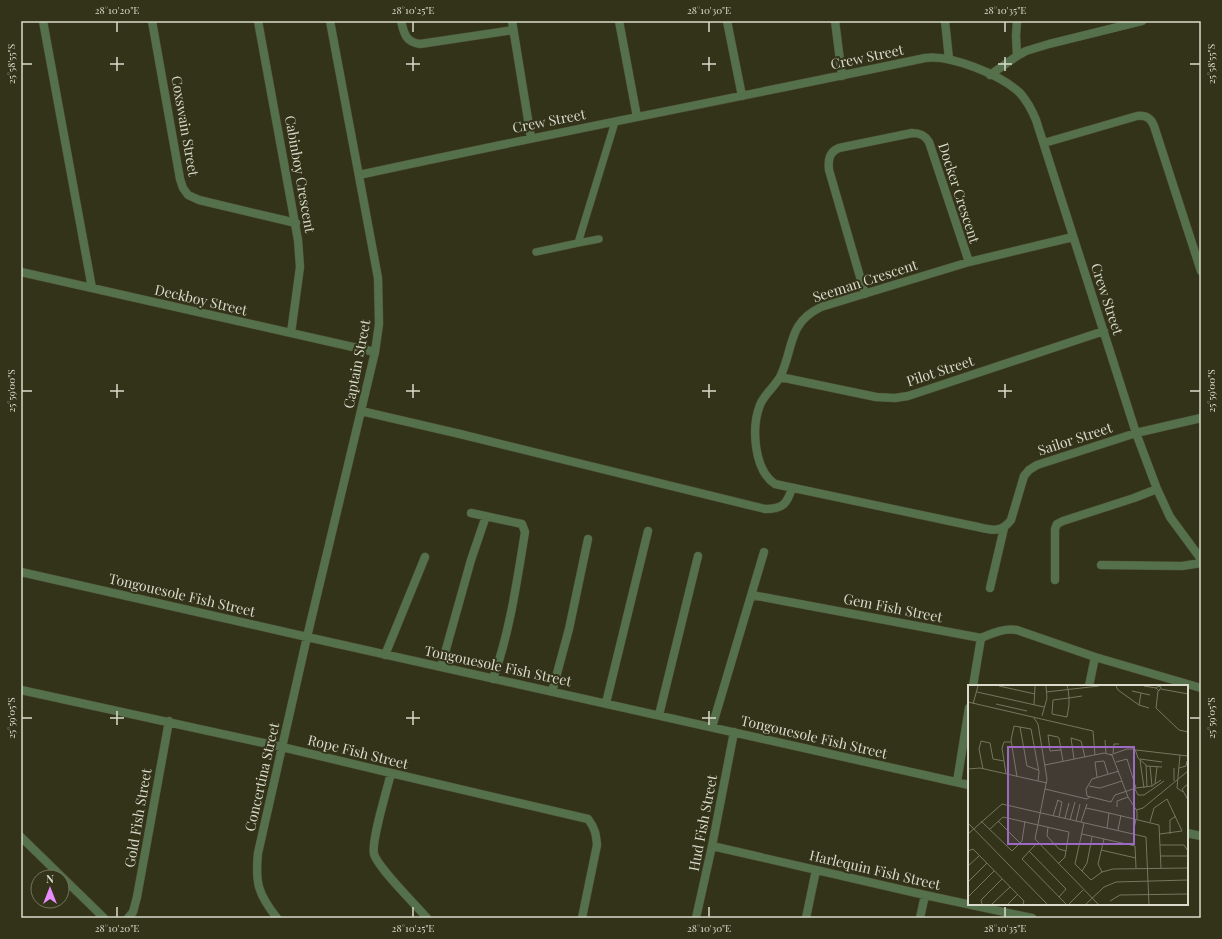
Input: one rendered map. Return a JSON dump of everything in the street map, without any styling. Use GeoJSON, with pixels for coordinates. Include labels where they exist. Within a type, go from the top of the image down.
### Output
{"type":"FeatureCollection","features":[{"type":"Feature","properties":{"kind":"street"},"geometry":{"type":"LineString","coordinates":[[43,21],[92,288]]}},
{"type":"Feature","properties":{"kind":"street","name":"Coxswain Street"},"geometry":{"type":"LineString","coordinates":[[152,21],[178,166],[185,192],[199,200],[296,223]]}},
{"type":"Feature","properties":{"kind":"street","name":"Cabinboy Crescent"},"geometry":{"type":"LineString","coordinates":[[258,21],[299,245],[300,267],[291,334]]}},
{"type":"Feature","properties":{"kind":"street","name":"Captain Street"},"geometry":{"type":"LineString","coordinates":[[307,637],[375,352],[379,324],[378,278],[330,21]]}},
{"type":"Feature","properties":{"kind":"street"},"geometry":{"type":"LineString","coordinates":[[401,21],[406,37],[410,41],[420,44],[513,30]]}},
{"type":"Feature","properties":{"kind":"street"},"geometry":{"type":"LineString","coordinates":[[512,21],[531,138]]}},
{"type":"Feature","properties":{"kind":"street"},"geometry":{"type":"LineString","coordinates":[[619,21],[637,117]]}},
{"type":"Feature","properties":{"kind":"street"},"geometry":{"type":"LineString","coordinates":[[727,21],[742,96]]}},
{"type":"Feature","properties":{"kind":"street"},"geometry":{"type":"LineString","coordinates":[[835,21],[842,76]]}},
{"type":"Feature","properties":{"kind":"street"},"geometry":{"type":"LineString","coordinates":[[944,21],[949,59]]}},
{"type":"Feature","properties":{"kind":"street"},"geometry":{"type":"LineString","coordinates":[[1017,21],[1017,56]]}},
{"type":"Feature","properties":{"kind":"street"},"geometry":{"type":"LineString","coordinates":[[990,75],[1017,56],[1048,44],[1142,21]]}},
{"type":"Feature","properties":{"kind":"street","name":"Crew Street"},"geometry":{"type":"LineString","coordinates":[[359,175],[531,138],[932,57],[949,59],[976,68],[1015,89],[1025,100],[1036,120],[1136,433],[1157,489],[1170,517],[1201,559]]}},
{"type":"Feature","properties":{"kind":"street"},"geometry":{"type":"LineString","coordinates":[[1044,143],[1137,116],[1150,118],[1154,126],[1201,271]]}},
{"type":"Feature","properties":{"kind":"street","name":"Docker Crescent"},"geometry":{"type":"LineString","coordinates":[[865,294],[828,170],[830,156],[833,151],[839,148],[912,133],[923,135],[926,138],[969,262]]}},
{"type":"Feature","properties":{"kind":"street","name":"Seeman Crescent"},"geometry":{"type":"LineString","coordinates":[[1004,528],[995,530],[775,484],[765,474],[756,453],[755,429],[760,404],[780,377],[795,331],[809,312],[969,262],[1073,237]]}},
{"type":"Feature","properties":{"kind":"street","name":"Deckboy Street"},"geometry":{"type":"LineString","coordinates":[[21,272],[375,352]]}},
{"type":"Feature","properties":{"kind":"street","name":"Pilot Street"},"geometry":{"type":"LineString","coordinates":[[780,377],[876,397],[895,398],[908,396],[1104,331]]}},
{"type":"Feature","properties":{"kind":"street"},"geometry":{"type":"LineString","coordinates":[[361,412],[460,434],[765,509],[776,509],[784,504],[789,498],[792,488]]}},
{"type":"Feature","properties":{"kind":"street","name":"Sailor Street"},"geometry":{"type":"LineString","coordinates":[[1004,528],[1011,520],[1024,476],[1029,470],[1043,462],[1136,433],[1201,418]]}},
{"type":"Feature","properties":{"kind":"street"},"geometry":{"type":"LineString","coordinates":[[1055,580],[1055,529],[1057,524],[1157,489]]}},
{"type":"Feature","properties":{"kind":"street"},"geometry":{"type":"LineString","coordinates":[[471,513],[522,524],[526,532],[504,642],[493,679]]}},
{"type":"Feature","properties":{"kind":"street"},"geometry":{"type":"LineString","coordinates":[[441,667],[470,560],[486,516]]}},
{"type":"Feature","properties":{"kind":"street"},"geometry":{"type":"LineString","coordinates":[[990,588],[1004,528]]}},
{"type":"Feature","properties":{"kind":"street"},"geometry":{"type":"LineString","coordinates":[[606,703],[648,531]]}},
{"type":"Feature","properties":{"kind":"street"},"geometry":{"type":"LineString","coordinates":[[552,692],[569,629],[588,539]]}},
{"type":"Feature","properties":{"kind":"street"},"geometry":{"type":"LineString","coordinates":[[712,727],[764,552]]}},
{"type":"Feature","properties":{"kind":"street"},"geometry":{"type":"LineString","coordinates":[[659,715],[698,556]]}},
{"type":"Feature","properties":{"kind":"street"},"geometry":{"type":"LineString","coordinates":[[385,655],[424,557]]}},
{"type":"Feature","properties":{"kind":"street"},"geometry":{"type":"LineString","coordinates":[[1101,565],[1182,566],[1201,563]]}},
{"type":"Feature","properties":{"kind":"street","name":"Tongouesole Fish Street"},"geometry":{"type":"LineString","coordinates":[[21,572],[968,785]]}},
{"type":"Feature","properties":{"kind":"street","name":"Gem Fish Street"},"geometry":{"type":"LineString","coordinates":[[752,594],[981,638]]}},
{"type":"Feature","properties":{"kind":"street"},"geometry":{"type":"LineString","coordinates":[[973,685],[981,638],[996,632],[1010,629],[1201,688]]}},
{"type":"Feature","properties":{"kind":"street","name":"Concertina Street"},"geometry":{"type":"LineString","coordinates":[[277,918],[268,907],[258,888],[256,871],[258,853],[307,637]]}},
{"type":"Feature","properties":{"kind":"street"},"geometry":{"type":"LineString","coordinates":[[1089,685],[1095,656]]}},
{"type":"Feature","properties":{"kind":"street","name":"Rope Fish Street"},"geometry":{"type":"LineString","coordinates":[[21,690],[282,746],[588,819],[593,825],[596,833],[597,845],[582,918]]}},
{"type":"Feature","properties":{"kind":"street"},"geometry":{"type":"LineString","coordinates":[[956,782],[968,714]]}},
{"type":"Feature","properties":{"kind":"street","name":"Gold Fish Street"},"geometry":{"type":"LineString","coordinates":[[128,918],[132,912],[137,897],[169,721]]}},
{"type":"Feature","properties":{"kind":"street","name":"Hud Fish Street"},"geometry":{"type":"LineString","coordinates":[[696,918],[712,846],[734,732]]}},
{"type":"Feature","properties":{"kind":"street"},"geometry":{"type":"LineString","coordinates":[[391,773],[375,840],[374,852],[383,869],[427,918]]}},
{"type":"Feature","properties":{"kind":"street"},"geometry":{"type":"LineString","coordinates":[[1188,833],[1201,836]]}},
{"type":"Feature","properties":{"kind":"street"},"geometry":{"type":"LineString","coordinates":[[21,837],[54,869]]}},
{"type":"Feature","properties":{"kind":"street","name":"Harlequin Fish Street"},"geometry":{"type":"LineString","coordinates":[[712,846],[968,904]]}},
{"type":"Feature","properties":{"kind":"street"},"geometry":{"type":"LineString","coordinates":[[806,918],[816,870]]}},
{"type":"Feature","properties":{"kind":"street"},"geometry":{"type":"LineString","coordinates":[[70,885],[104,918]]}},
{"type":"Feature","properties":{"kind":"street"},"geometry":{"type":"LineString","coordinates":[[920,918],[925,895]]}},
{"type":"Feature","properties":{"kind":"street","name":"Harlequin Fish Street"},"geometry":{"type":"LineString","coordinates":[[972,905],[1032,918]]}},
{"type":"Feature","properties":{"kind":"lane"},"geometry":{"type":"LineString","coordinates":[[578,243],[615,122]]}},
{"type":"Feature","properties":{"kind":"lane"},"geometry":{"type":"LineString","coordinates":[[536,252],[599,239]]}}]}
